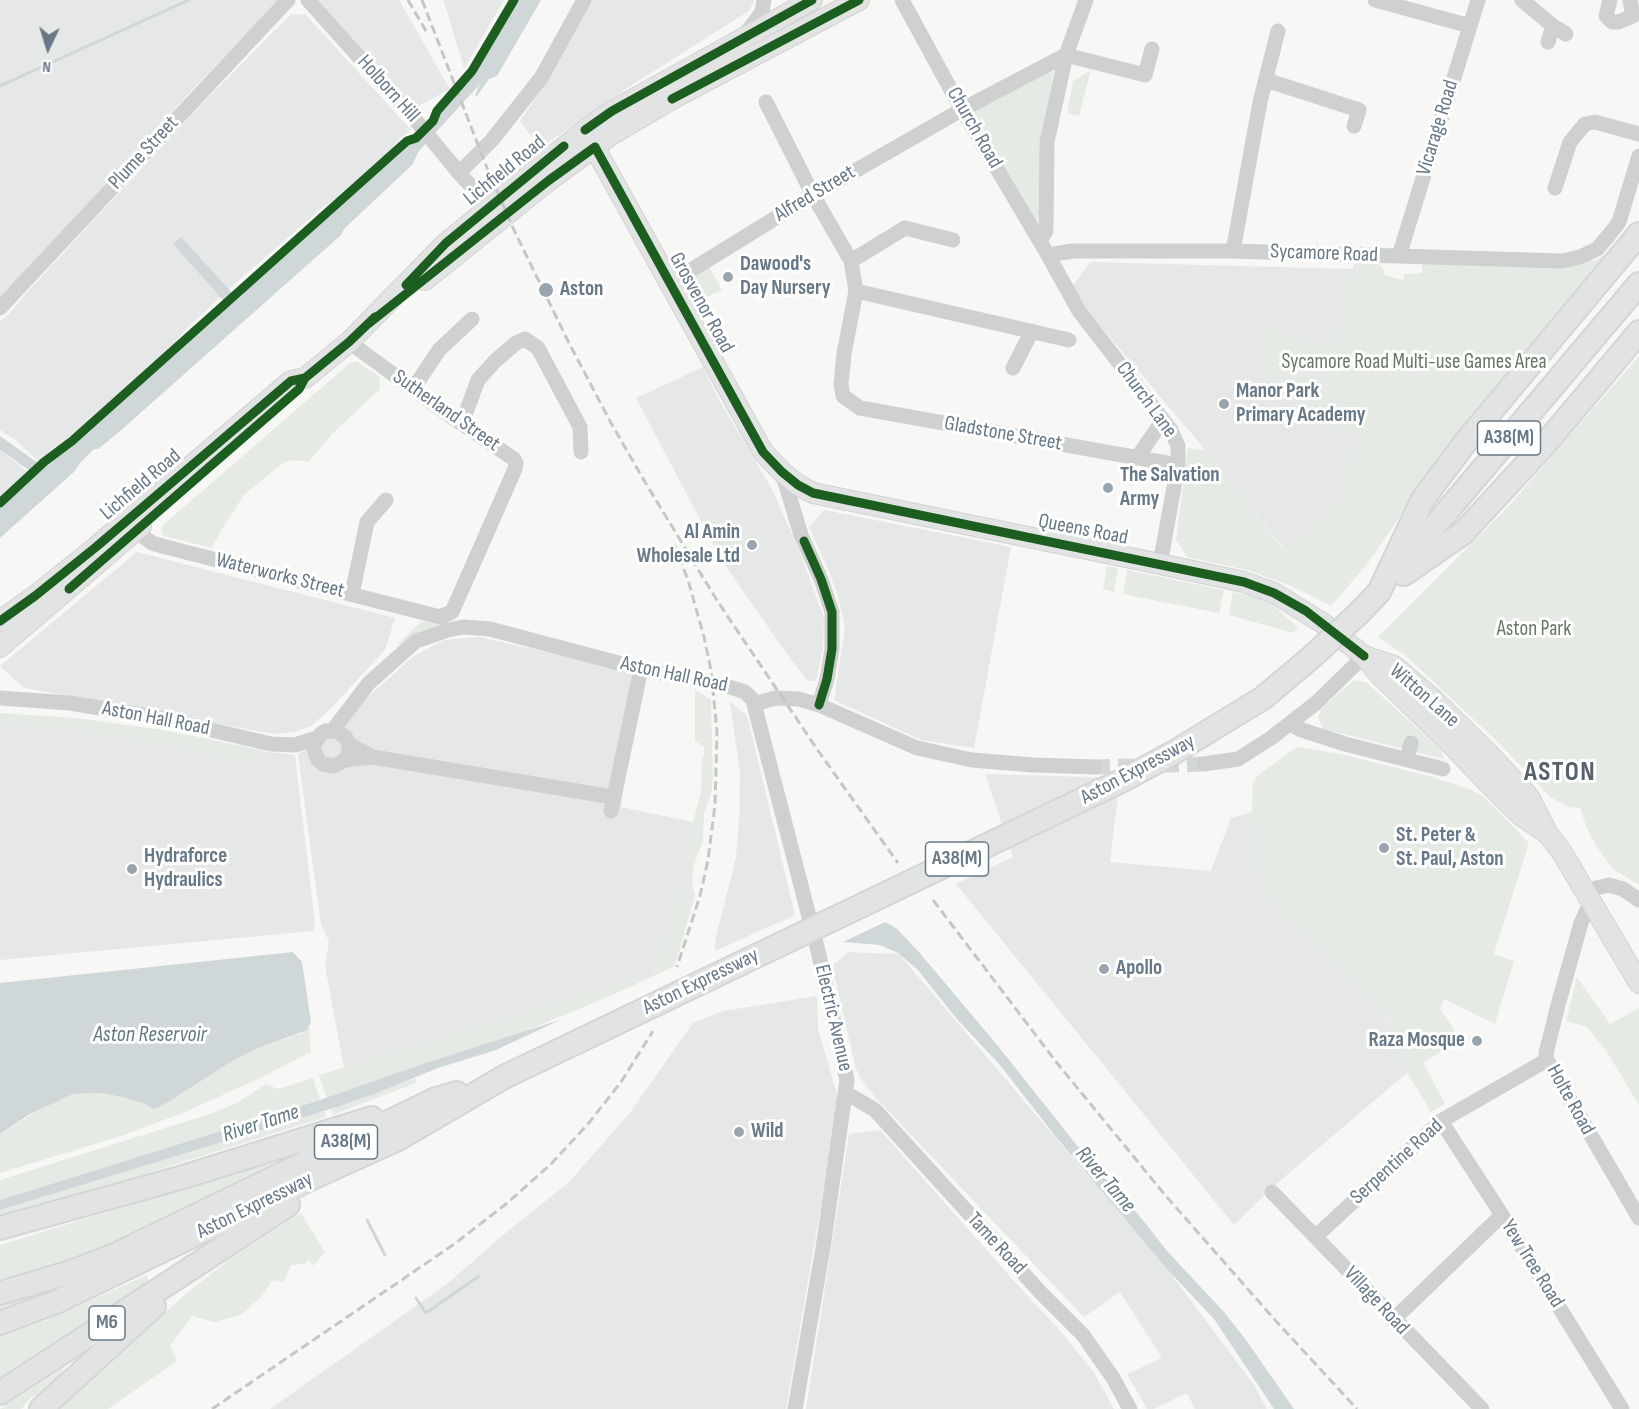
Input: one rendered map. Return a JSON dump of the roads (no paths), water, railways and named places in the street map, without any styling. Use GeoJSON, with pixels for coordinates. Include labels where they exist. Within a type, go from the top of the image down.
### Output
{"type":"FeatureCollection","features":[{"type":"Feature","properties":{"kind":"highway"},"geometry":{"type":"LineString","coordinates":[[1379,592],[1423,500],[1468,439],[1639,234]]}},
{"type":"Feature","properties":{"kind":"highway","name":"Aston Expressway"},"geometry":{"type":"LineString","coordinates":[[398,1139],[504,1077],[1123,780],[1173,753],[1263,698],[1314,655],[1379,592],[1639,284]]}},
{"type":"Feature","properties":{"kind":"highway"},"geometry":{"type":"LineString","coordinates":[[1379,592],[1463,533],[1547,442],[1639,332]]}},
{"type":"Feature","properties":{"kind":"highway","name":"Aston Expressway"},"geometry":{"type":"LineString","coordinates":[[0,1323],[56,1302],[262,1202],[436,1099],[504,1077]]}},
{"type":"Feature","properties":{"kind":"highway","name":"A38(M)"},"geometry":{"type":"LineString","coordinates":[[0,1238],[160,1183],[436,1099]]}},
{"type":"Feature","properties":{"kind":"highway","name":"M6"},"geometry":{"type":"LineString","coordinates":[[40,1409],[213,1253],[262,1202],[398,1139]]}},
{"type":"Feature","properties":{"kind":"highway","name":"A38(M)"},"geometry":{"type":"LineString","coordinates":[[0,1228],[160,1183]]}},
{"type":"Feature","properties":{"kind":"highway","name":"Aston Expressway"},"geometry":{"type":"LineString","coordinates":[[0,1293],[71,1272],[262,1202]]}},
{"type":"Feature","properties":{"kind":"highway","name":"M6"},"geometry":{"type":"LineString","coordinates":[[0,1393],[213,1253]]}},
{"type":"Feature","properties":{"kind":"main road","name":"Lichfield Road"},"geometry":{"type":"LineString","coordinates":[[0,647],[291,381],[304,378],[349,342],[446,243],[492,204],[612,111],[812,0]]}},
{"type":"Feature","properties":{"kind":"main road","name":"Lichfield Road"},"geometry":{"type":"LineString","coordinates":[[368,324],[548,181],[595,147],[672,99],[859,0]]}},
{"type":"Feature","properties":{"kind":"main road","name":"Grosvenor Road"},"geometry":{"type":"LineString","coordinates":[[585,130],[763,452],[782,472]]}},
{"type":"Feature","properties":{"kind":"main road","name":"Queens Road"},"geometry":{"type":"LineString","coordinates":[[782,472],[813,493],[1244,582],[1274,593],[1324,624],[1364,656]]}},
{"type":"Feature","properties":{"kind":"main road","name":"Lichfield Road"},"geometry":{"type":"LineString","coordinates":[[0,621],[133,524]]}},
{"type":"Feature","properties":{"kind":"main road","name":"Witton Lane"},"geometry":{"type":"LineString","coordinates":[[1364,656],[1380,675],[1505,800],[1523,817],[1548,834],[1563,854],[1639,983]]}},
{"type":"Feature","properties":{"kind":"street","name":"Plume Street"},"geometry":{"type":"LineString","coordinates":[[0,308],[288,0]]}},
{"type":"Feature","properties":{"kind":"street","name":"Holborn Hill"},"geometry":{"type":"LineString","coordinates":[[308,0],[418,123],[459,173],[492,204]]}},
{"type":"Feature","properties":{"kind":"street"},"geometry":{"type":"LineString","coordinates":[[459,173],[492,140],[541,78],[584,0]]}},
{"type":"Feature","properties":{"kind":"street"},"geometry":{"type":"LineString","coordinates":[[742,38],[762,12],[764,0]]}},
{"type":"Feature","properties":{"kind":"street","name":"Church Road"},"geometry":{"type":"LineString","coordinates":[[902,0],[1044,248]]}},
{"type":"Feature","properties":{"kind":"street"},"geometry":{"type":"LineString","coordinates":[[1044,248],[1047,142],[1066,55],[1086,0]]}},
{"type":"Feature","properties":{"kind":"street"},"geometry":{"type":"LineString","coordinates":[[1375,0],[1470,26]]}},
{"type":"Feature","properties":{"kind":"street","name":"Vicarage Road"},"geometry":{"type":"LineString","coordinates":[[1399,256],[1478,0]]}},
{"type":"Feature","properties":{"kind":"street"},"geometry":{"type":"LineString","coordinates":[[1522,0],[1560,30],[1548,42]]}},
{"type":"Feature","properties":{"kind":"street"},"geometry":{"type":"LineString","coordinates":[[1610,0],[1606,16],[1608,20],[1618,22],[1636,17],[1630,0]]}},
{"type":"Feature","properties":{"kind":"street"},"geometry":{"type":"LineString","coordinates":[[1233,251],[1266,80],[1278,31]]}},
{"type":"Feature","properties":{"kind":"street"},"geometry":{"type":"LineString","coordinates":[[1066,55],[1145,75],[1152,49]]}},
{"type":"Feature","properties":{"kind":"street","name":"Alfred Street"},"geometry":{"type":"LineString","coordinates":[[670,283],[813,195],[963,109],[1066,55]]}},
{"type":"Feature","properties":{"kind":"street"},"geometry":{"type":"LineString","coordinates":[[1266,80],[1359,110],[1354,126]]}},
{"type":"Feature","properties":{"kind":"street"},"geometry":{"type":"LineString","coordinates":[[766,102],[813,195],[851,261],[856,291],[1070,340]]}},
{"type":"Feature","properties":{"kind":"street"},"geometry":{"type":"LineString","coordinates":[[1555,188],[1570,142],[1585,124],[1595,122],[1639,134]]}},
{"type":"Feature","properties":{"kind":"street","name":"Sycamore Road"},"geometry":{"type":"LineString","coordinates":[[1044,248],[1073,251],[1233,251],[1562,261],[1580,257],[1597,249],[1618,222],[1639,156]]}},
{"type":"Feature","properties":{"kind":"street"},"geometry":{"type":"LineString","coordinates":[[851,261],[905,228],[953,240]]}},
{"type":"Feature","properties":{"kind":"street","name":"Church Lane"},"geometry":{"type":"LineString","coordinates":[[1044,248],[1079,311],[1171,430],[1178,446],[1178,465],[1160,564]]}},
{"type":"Feature","properties":{"kind":"street","name":"Gladstone Street"},"geometry":{"type":"LineString","coordinates":[[856,291],[844,354],[841,384],[843,396],[860,408],[1178,465]]}},
{"type":"Feature","properties":{"kind":"street"},"geometry":{"type":"LineString","coordinates":[[413,389],[439,350],[472,319]]}},
{"type":"Feature","properties":{"kind":"street"},"geometry":{"type":"LineString","coordinates":[[1013,368],[1032,331]]}},
{"type":"Feature","properties":{"kind":"street"},"geometry":{"type":"LineString","coordinates":[[462,423],[478,380],[495,361],[516,343],[525,339],[538,348],[580,427],[581,452]]}},
{"type":"Feature","properties":{"kind":"street","name":"Sutherland Street"},"geometry":{"type":"LineString","coordinates":[[349,342],[514,459],[515,469],[452,612],[440,617]]}},
{"type":"Feature","properties":{"kind":"street"},"geometry":{"type":"LineString","coordinates":[[1137,458],[1163,420]]}},
{"type":"Feature","properties":{"kind":"street","name":"Grosvenor Road"},"geometry":{"type":"LineString","coordinates":[[782,472],[791,508],[821,579],[832,612],[832,649],[827,679],[819,705]]}},
{"type":"Feature","properties":{"kind":"street"},"geometry":{"type":"LineString","coordinates":[[791,508],[813,493]]}},
{"type":"Feature","properties":{"kind":"street"},"geometry":{"type":"LineString","coordinates":[[352,594],[368,522],[386,500]]}},
{"type":"Feature","properties":{"kind":"street","name":"Waterworks Street"},"geometry":{"type":"LineString","coordinates":[[133,524],[152,543],[440,617]]}},
{"type":"Feature","properties":{"kind":"street","name":"Aston Hall Road"},"geometry":{"type":"LineString","coordinates":[[0,698],[70,703],[192,724],[256,742],[295,745],[332,730],[358,695],[399,654],[416,641],[464,627],[490,629],[641,669],[735,688],[747,694],[755,704],[770,698],[799,699],[819,705],[917,748],[942,755],[982,761],[1095,767]]}},
{"type":"Feature","properties":{"kind":"street"},"geometry":{"type":"LineString","coordinates":[[1204,764],[1238,759],[1291,724],[1364,656]]}},
{"type":"Feature","properties":{"kind":"street"},"geometry":{"type":"LineString","coordinates":[[345,760],[373,757],[612,804],[641,669]]}},
{"type":"Feature","properties":{"kind":"street","name":"Aston Hall Road"},"geometry":{"type":"LineString","coordinates":[[0,689],[16,698]]}},
{"type":"Feature","properties":{"kind":"street","name":"Electric Avenue"},"geometry":{"type":"LineString","coordinates":[[755,704],[846,1074],[846,1093],[823,1248],[795,1409]]}},
{"type":"Feature","properties":{"kind":"street"},"geometry":{"type":"LineString","coordinates":[[344,715],[350,750],[345,760]]}},
{"type":"Feature","properties":{"kind":"street"},"geometry":{"type":"LineString","coordinates":[[1291,724],[1299,729],[1345,744],[1443,769]]}},
{"type":"Feature","properties":{"kind":"street"},"geometry":{"type":"LineString","coordinates":[[332,730],[337,731],[373,757]]}},
{"type":"Feature","properties":{"kind":"street"},"geometry":{"type":"LineString","coordinates":[[315,755],[317,738]]}},
{"type":"Feature","properties":{"kind":"street"},"geometry":{"type":"LineString","coordinates":[[1407,759],[1411,743]]}},
{"type":"Feature","properties":{"kind":"street","name":"Aston Hall Road"},"geometry":{"type":"LineString","coordinates":[[295,745],[315,755],[318,760],[328,766],[334,766],[345,760]]}},
{"type":"Feature","properties":{"kind":"street"},"geometry":{"type":"LineString","coordinates":[[1589,900],[1599,887],[1614,886],[1639,900]]}},
{"type":"Feature","properties":{"kind":"street","name":"Holte Road"},"geometry":{"type":"LineString","coordinates":[[1589,900],[1558,1005],[1546,1053],[1547,1060],[1639,1218]]}},
{"type":"Feature","properties":{"kind":"street","name":"Serpentine Road"},"geometry":{"type":"LineString","coordinates":[[1316,1236],[1441,1121],[1547,1060]]}},
{"type":"Feature","properties":{"kind":"street","name":"Tame Road"},"geometry":{"type":"LineString","coordinates":[[846,1093],[875,1110],[1026,1277],[1083,1335],[1113,1378],[1130,1409]]}},
{"type":"Feature","properties":{"kind":"street","name":"Yew Tree Road"},"geometry":{"type":"LineString","coordinates":[[1441,1121],[1622,1409]]}},
{"type":"Feature","properties":{"kind":"street","name":"Village Road"},"geometry":{"type":"LineString","coordinates":[[1272,1192],[1393,1320],[1482,1409]]}},
{"type":"Feature","properties":{"kind":"street"},"geometry":{"type":"LineString","coordinates":[[1393,1320],[1502,1215]]}},
{"type":"Feature","properties":{"kind":"water"},"geometry":{"type":"Polygon","coordinates":[[[517,0],[541,0],[497,76],[489,79],[477,96],[475,95],[481,82],[470,87],[475,70],[517,0]]]}},
{"type":"Feature","properties":{"kind":"water"},"geometry":{"type":"Polygon","coordinates":[[[419,139],[422,143],[413,164],[344,229],[341,235],[119,432],[98,449],[94,449],[75,471],[0,538],[0,508],[32,477],[29,470],[0,450],[0,436],[38,463],[47,465],[151,374],[224,306],[223,300],[173,244],[181,237],[232,293],[238,294],[405,145],[419,139]]]}},
{"type":"Feature","properties":{"kind":"water","name":"River Tame"},"geometry":{"type":"Polygon","coordinates":[[[885,922],[896,928],[918,951],[1075,1143],[1167,1251],[1224,1312],[1294,1409],[1274,1409],[1214,1319],[1166,1268],[1056,1137],[1000,1065],[956,1018],[918,970],[898,953],[880,945],[843,942],[885,922]]]}},
{"type":"Feature","properties":{"kind":"water","name":"Aston Reservoir"},"geometry":{"type":"Polygon","coordinates":[[[293,952],[302,962],[311,1022],[307,1030],[256,1049],[154,1109],[143,1103],[101,1093],[73,1094],[30,1114],[0,1134],[0,983],[293,952]]]}},
{"type":"Feature","properties":{"kind":"water","name":"River Tame"},"geometry":{"type":"Polygon","coordinates":[[[560,1020],[496,1050],[438,1068],[340,1106],[0,1210],[0,1200],[320,1100],[425,1063],[560,1020]]]}},
{"type":"Feature","properties":{"kind":"waterway"},"geometry":{"type":"LineString","coordinates":[[0,86],[189,0]]}},
{"type":"Feature","properties":{"kind":"waterway"},"geometry":{"type":"LineString","coordinates":[[410,152],[481,74]]}},
{"type":"Feature","properties":{"kind":"waterway"},"geometry":{"type":"LineString","coordinates":[[367,1220],[385,1255]]}},
{"type":"Feature","properties":{"kind":"waterway"},"geometry":{"type":"LineString","coordinates":[[416,1298],[426,1313],[479,1276]]}},
{"type":"Feature","properties":{"kind":"tunnel"},"geometry":{"type":"LineString","coordinates":[[1095,767],[1204,764]]}},
{"type":"Feature","properties":{"kind":"railway"},"geometry":{"type":"LineString","coordinates":[[408,0],[426,31]]}},
{"type":"Feature","properties":{"kind":"railway"},"geometry":{"type":"LineString","coordinates":[[422,0],[487,168],[514,230],[611,423],[718,602],[819,752],[898,863]]}},
{"type":"Feature","properties":{"kind":"railway"},"geometry":{"type":"LineString","coordinates":[[674,544],[688,580],[704,637],[711,670],[717,732],[715,805],[708,860],[700,896],[677,967]]}},
{"type":"Feature","properties":{"kind":"railway"},"geometry":{"type":"LineString","coordinates":[[933,900],[1057,1063],[1165,1195],[1357,1409]]}},
{"type":"Feature","properties":{"kind":"railway"},"geometry":{"type":"LineString","coordinates":[[212,1409],[453,1245],[506,1204],[551,1164],[588,1124],[621,1082],[653,1031]]}},
{"type":"Feature","properties":{"kind":"place","name":"Dawood's Day Nursery"},"geometry":{"type":"Point","coordinates":[728,277]}},
{"type":"Feature","properties":{"kind":"place","name":"Aston"},"geometry":{"type":"Point","coordinates":[546,290]}},
{"type":"Feature","properties":{"kind":"place","name":"Manor Park Primary Academy"},"geometry":{"type":"Point","coordinates":[1224,404]}},
{"type":"Feature","properties":{"kind":"place","name":"The Salvation Army"},"geometry":{"type":"Point","coordinates":[1108,488]}},
{"type":"Feature","properties":{"kind":"place","name":"Al Amin Wholesale Ltd"},"geometry":{"type":"Point","coordinates":[752,545]}},
{"type":"Feature","properties":{"kind":"place","name":"St. Peter & St. Paul, Aston"},"geometry":{"type":"Point","coordinates":[1384,848]}},
{"type":"Feature","properties":{"kind":"place","name":"Hydraforce Hydraulics"},"geometry":{"type":"Point","coordinates":[132,869]}},
{"type":"Feature","properties":{"kind":"place","name":"Apollo"},"geometry":{"type":"Point","coordinates":[1104,969]}},
{"type":"Feature","properties":{"kind":"place","name":"Raza Mosque"},"geometry":{"type":"Point","coordinates":[1477,1041]}},
{"type":"Feature","properties":{"kind":"place","name":"Wild"},"geometry":{"type":"Point","coordinates":[739,1132]}},
{"type":"Feature","properties":{"kind":"district","name":"ASTON"},"geometry":{"type":"Point","coordinates":[1560,773]}},
{"type":"Feature","properties":{"kind":"park label","name":"Sycamore Road Multi-use Games Area"},"geometry":{"type":"Point","coordinates":[1414,363]}},
{"type":"Feature","properties":{"kind":"park label","name":"Aston Park"},"geometry":{"type":"Point","coordinates":[1534,630]}}]}
